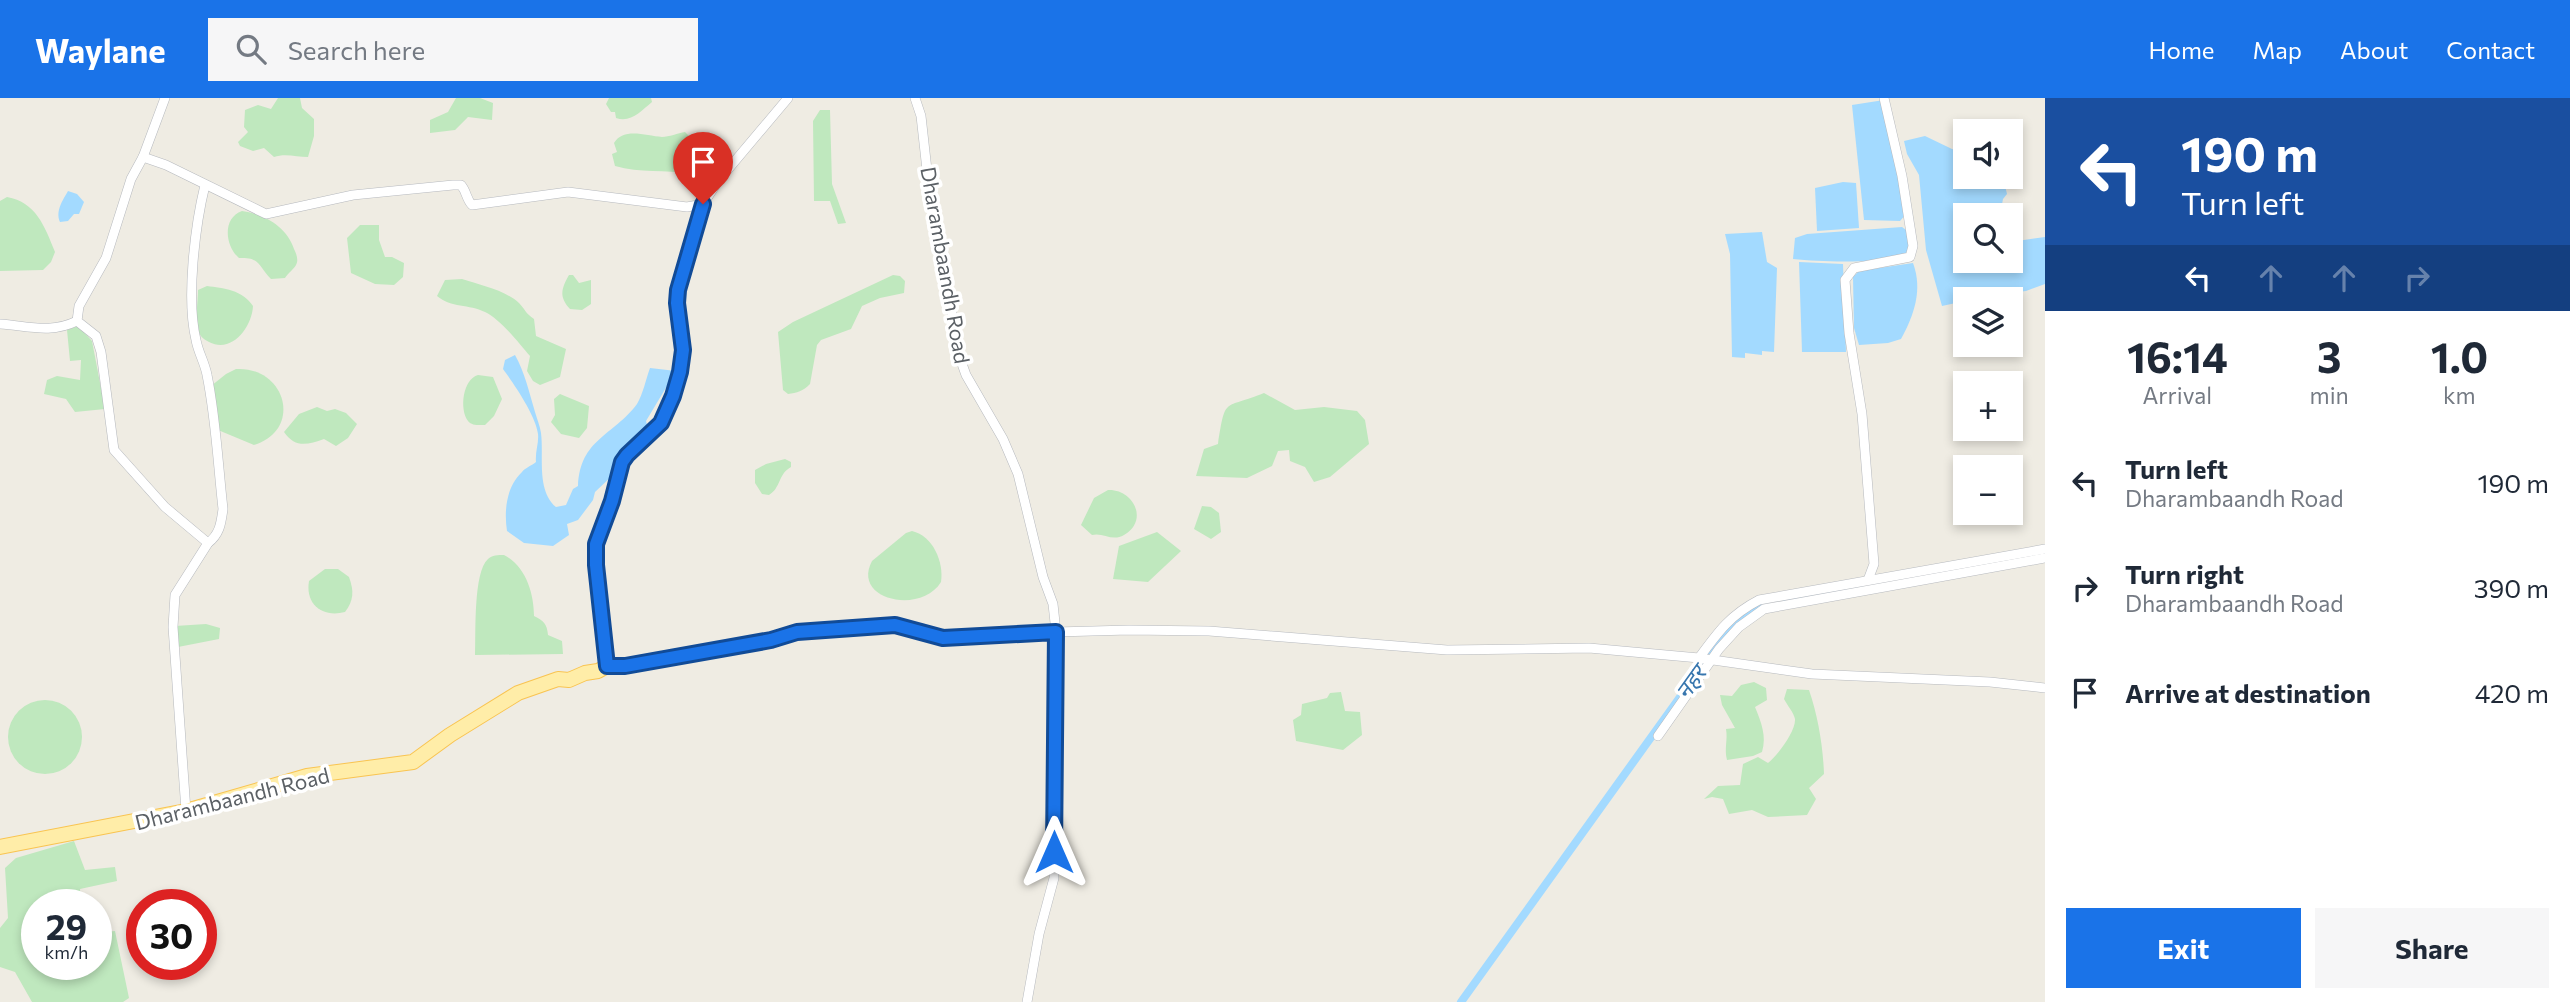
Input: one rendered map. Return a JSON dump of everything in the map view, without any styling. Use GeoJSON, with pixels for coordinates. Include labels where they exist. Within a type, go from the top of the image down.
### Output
{"type":"FeatureCollection","features":[{"type":"Feature","properties":{"kind":"main road","name":"Dharambaandh Road"},"geometry":{"type":"LineString","coordinates":[[0,847],[186,811],[307,776],[413,762],[450,735],[518,693],[558,679],[569,680],[607,666],[625,666],[771,640],[797,632],[895,625],[943,638],[1056,632]]}},
{"type":"Feature","properties":{"kind":"street"},"geometry":{"type":"LineString","coordinates":[[77,321],[79,306],[106,258],[131,179],[143,157],[165,98]]}},
{"type":"Feature","properties":{"kind":"street"},"geometry":{"type":"LineString","coordinates":[[607,666],[596,544],[612,501],[622,462],[665,417],[680,372],[683,350],[678,290],[703,204],[725,173],[788,98]]}},
{"type":"Feature","properties":{"kind":"street","name":"Dharambaandh Road"},"geometry":{"type":"LineString","coordinates":[[915,98],[921,116],[930,197],[961,360],[970,382],[1003,439],[1018,474],[1043,577],[1053,604],[1056,632]]}},
{"type":"Feature","properties":{"kind":"street"},"geometry":{"type":"LineString","coordinates":[[1868,580],[1874,564],[1862,414],[1849,333],[1845,279],[1854,268],[1909,257],[1913,246],[1902,176],[1884,98]]}},
{"type":"Feature","properties":{"kind":"street"},"geometry":{"type":"LineString","coordinates":[[143,157],[166,165],[266,214],[353,195],[453,185],[461,185],[472,205],[568,192],[687,207],[703,204]]}},
{"type":"Feature","properties":{"kind":"street"},"geometry":{"type":"LineString","coordinates":[[186,811],[173,627],[174,600],[208,543],[215,538],[221,526],[223,509],[207,374],[193,324],[199,209],[205,185]]}},
{"type":"Feature","properties":{"kind":"street"},"geometry":{"type":"LineString","coordinates":[[0,324],[51,329],[63,328],[77,321]]}},
{"type":"Feature","properties":{"kind":"street"},"geometry":{"type":"LineString","coordinates":[[77,321],[96,336],[101,352],[114,450],[165,507],[208,543]]}},
{"type":"Feature","properties":{"kind":"street"},"geometry":{"type":"LineString","coordinates":[[1658,736],[1725,623],[1739,610],[1759,600],[2045,549]]}},
{"type":"Feature","properties":{"kind":"street"},"geometry":{"type":"LineString","coordinates":[[1703,659],[1764,609],[2045,558]]}},
{"type":"Feature","properties":{"kind":"street"},"geometry":{"type":"LineString","coordinates":[[1027,1002],[1039,934],[1054,878],[1056,632],[1209,631],[1447,650],[1589,648],[1703,659],[1812,674],[1990,682],[2045,688]]}},
{"type":"Feature","properties":{"kind":"green space"},"geometry":{"type":"Polygon","coordinates":[[[278,98],[300,98],[302,108],[314,119],[314,136],[308,157],[274,157],[264,148],[253,151],[240,146],[238,142],[248,132],[244,127],[245,110],[258,105],[271,109],[278,98]]]}},
{"type":"Feature","properties":{"kind":"green space"},"geometry":{"type":"Polygon","coordinates":[[[456,98],[480,98],[493,103],[492,120],[468,117],[455,130],[430,133],[430,120],[448,112],[456,98]]]}},
{"type":"Feature","properties":{"kind":"green space"},"geometry":{"type":"Polygon","coordinates":[[[609,98],[651,98],[652,102],[636,115],[621,119],[616,118],[615,112],[611,112],[606,104],[609,98]]]}},
{"type":"Feature","properties":{"kind":"green space"},"geometry":{"type":"Polygon","coordinates":[[[820,110],[830,110],[832,184],[846,223],[838,224],[830,201],[814,201],[813,121],[820,110]]]}},
{"type":"Feature","properties":{"kind":"green space"},"geometry":{"type":"Polygon","coordinates":[[[685,132],[694,141],[715,140],[715,160],[726,156],[723,172],[712,188],[698,183],[690,173],[634,170],[615,166],[612,154],[617,152],[614,143],[623,135],[662,137],[685,132]]]}},
{"type":"Feature","properties":{"kind":"green space"},"geometry":{"type":"Polygon","coordinates":[[[7,197],[32,210],[47,234],[55,252],[51,262],[43,270],[0,271],[0,201],[7,197]]]}},
{"type":"Feature","properties":{"kind":"green space"},"geometry":{"type":"Polygon","coordinates":[[[242,211],[274,223],[291,241],[297,261],[285,278],[271,279],[258,263],[239,258],[234,253],[229,240],[229,226],[231,220],[242,211]]]}},
{"type":"Feature","properties":{"kind":"green space"},"geometry":{"type":"Polygon","coordinates":[[[360,225],[379,225],[379,240],[385,257],[392,257],[404,263],[403,277],[394,285],[375,284],[351,273],[347,238],[360,225]]]}},
{"type":"Feature","properties":{"kind":"green space"},"geometry":{"type":"Polygon","coordinates":[[[569,275],[573,275],[579,283],[591,280],[591,304],[582,310],[570,309],[564,301],[563,289],[569,275]]]}},
{"type":"Feature","properties":{"kind":"green space"},"geometry":{"type":"Polygon","coordinates":[[[893,275],[900,276],[905,281],[904,293],[880,298],[862,306],[851,329],[821,340],[817,345],[810,384],[794,393],[788,394],[783,390],[778,332],[793,322],[893,275]]]}},
{"type":"Feature","properties":{"kind":"green space"},"geometry":{"type":"Polygon","coordinates":[[[462,279],[513,298],[534,319],[536,336],[566,349],[560,377],[540,385],[533,381],[527,371],[530,356],[497,320],[479,310],[442,300],[437,296],[445,280],[462,279]]]}},
{"type":"Feature","properties":{"kind":"green space"},"geometry":{"type":"Polygon","coordinates":[[[207,286],[238,293],[253,306],[245,330],[233,341],[217,345],[202,337],[198,330],[198,290],[207,286]]]}},
{"type":"Feature","properties":{"kind":"green space"},"geometry":{"type":"Polygon","coordinates":[[[78,326],[92,341],[105,409],[75,412],[66,399],[44,394],[47,380],[57,376],[80,380],[81,360],[70,361],[67,330],[78,326]]]}},
{"type":"Feature","properties":{"kind":"green space"},"geometry":{"type":"Polygon","coordinates":[[[236,369],[253,371],[267,377],[282,400],[283,413],[279,426],[270,437],[254,445],[218,430],[211,386],[236,369]]]}},
{"type":"Feature","properties":{"kind":"green space"},"geometry":{"type":"Polygon","coordinates":[[[478,375],[493,377],[502,399],[494,416],[485,425],[470,423],[465,416],[463,402],[469,382],[478,375]]]}},
{"type":"Feature","properties":{"kind":"green space"},"geometry":{"type":"Polygon","coordinates":[[[1264,393],[1295,410],[1324,407],[1357,411],[1365,420],[1369,444],[1330,477],[1314,482],[1305,467],[1290,461],[1289,450],[1278,451],[1272,466],[1247,478],[1196,476],[1204,449],[1218,444],[1225,411],[1234,404],[1264,393]]]}},
{"type":"Feature","properties":{"kind":"green space"},"geometry":{"type":"Polygon","coordinates":[[[560,394],[589,406],[587,428],[579,438],[561,434],[551,422],[555,415],[554,399],[560,394]]]}},
{"type":"Feature","properties":{"kind":"green space"},"geometry":{"type":"Polygon","coordinates":[[[317,407],[346,413],[357,424],[348,438],[336,446],[324,439],[302,444],[288,437],[284,432],[299,414],[317,407]]]}},
{"type":"Feature","properties":{"kind":"green space"},"geometry":{"type":"Polygon","coordinates":[[[785,459],[791,462],[791,467],[784,473],[773,492],[769,495],[762,494],[755,483],[755,470],[785,459]]]}},
{"type":"Feature","properties":{"kind":"green space"},"geometry":{"type":"Polygon","coordinates":[[[1108,490],[1125,495],[1131,500],[1137,514],[1132,529],[1120,537],[1092,535],[1081,525],[1094,498],[1108,490]]]}},
{"type":"Feature","properties":{"kind":"green space"},"geometry":{"type":"Polygon","coordinates":[[[1202,506],[1211,507],[1219,513],[1221,532],[1211,539],[1194,529],[1202,506]]]}},
{"type":"Feature","properties":{"kind":"green space"},"geometry":{"type":"Polygon","coordinates":[[[912,531],[926,538],[936,551],[941,566],[941,582],[931,592],[919,598],[905,600],[879,593],[871,585],[868,574],[872,561],[912,531]]]}},
{"type":"Feature","properties":{"kind":"green space"},"geometry":{"type":"Polygon","coordinates":[[[1157,532],[1181,551],[1148,582],[1113,579],[1119,546],[1157,532]]]}},
{"type":"Feature","properties":{"kind":"green space"},"geometry":{"type":"Polygon","coordinates":[[[504,555],[523,573],[530,590],[534,616],[544,623],[548,635],[562,641],[563,654],[475,655],[476,604],[483,566],[493,556],[504,555]]]}},
{"type":"Feature","properties":{"kind":"green space"},"geometry":{"type":"Polygon","coordinates":[[[325,569],[338,569],[349,577],[352,595],[345,612],[322,611],[310,596],[309,581],[325,569]]]}},
{"type":"Feature","properties":{"kind":"green space"},"geometry":{"type":"Polygon","coordinates":[[[206,624],[220,628],[219,639],[178,647],[175,626],[206,624]]]}},
{"type":"Feature","properties":{"kind":"green space"},"geometry":{"type":"Polygon","coordinates":[[[1754,682],[1766,688],[1767,700],[1755,707],[1764,735],[1762,752],[1727,760],[1726,729],[1735,728],[1722,705],[1720,695],[1732,696],[1741,685],[1754,682]]]}},
{"type":"Feature","properties":{"kind":"green space"},"geometry":{"type":"Polygon","coordinates":[[[1787,689],[1809,690],[1821,742],[1824,774],[1809,788],[1816,799],[1807,815],[1768,817],[1752,810],[1729,814],[1723,799],[1704,799],[1718,786],[1740,785],[1743,764],[1758,757],[1768,763],[1781,749],[1795,719],[1784,699],[1787,689]]]}},
{"type":"Feature","properties":{"kind":"green space"},"geometry":{"type":"Polygon","coordinates":[[[1341,692],[1345,711],[1360,712],[1362,735],[1343,750],[1296,741],[1293,720],[1301,715],[1302,704],[1327,698],[1330,693],[1341,692]]]}},
{"type":"Feature","properties":{"kind":"green space"},"geometry":{"type":"Polygon","coordinates":[[[45,700],[59,703],[71,711],[79,723],[82,737],[79,751],[71,763],[59,771],[45,774],[31,771],[19,763],[11,751],[8,737],[11,723],[19,711],[31,703],[45,700]]]}},
{"type":"Feature","properties":{"kind":"green space"},"geometry":{"type":"Polygon","coordinates":[[[74,841],[85,870],[115,867],[117,881],[80,889],[21,889],[21,980],[112,980],[112,931],[115,931],[129,998],[123,1002],[32,1002],[15,972],[0,967],[0,928],[8,918],[5,868],[16,858],[74,841]]]}},
{"type":"Feature","properties":{"kind":"water"},"geometry":{"type":"Polygon","coordinates":[[[1884,100],[1907,213],[1900,221],[1864,220],[1852,105],[1884,100]]]}},
{"type":"Feature","properties":{"kind":"water"},"geometry":{"type":"Polygon","coordinates":[[[1925,136],[1953,149],[1953,189],[2006,189],[2007,194],[2002,203],[1953,203],[1953,273],[2023,273],[2023,240],[2045,237],[2045,284],[2023,291],[2023,287],[1953,287],[1953,304],[1942,306],[1926,250],[1919,175],[1907,154],[1904,141],[1925,136]]]}},
{"type":"Feature","properties":{"kind":"water"},"geometry":{"type":"Polygon","coordinates":[[[1843,182],[1856,183],[1859,228],[1817,231],[1815,188],[1843,182]]]}},
{"type":"Feature","properties":{"kind":"water"},"geometry":{"type":"Polygon","coordinates":[[[68,191],[77,194],[84,202],[79,214],[74,214],[68,221],[60,222],[59,210],[68,191]]]}},
{"type":"Feature","properties":{"kind":"water"},"geometry":{"type":"Polygon","coordinates":[[[1902,227],[1906,230],[1910,252],[1898,256],[1853,261],[1793,259],[1795,238],[1807,234],[1902,227]]]}},
{"type":"Feature","properties":{"kind":"water"},"geometry":{"type":"Polygon","coordinates":[[[1762,232],[1767,262],[1777,268],[1774,352],[1762,351],[1762,355],[1745,353],[1745,358],[1732,357],[1730,254],[1725,234],[1762,232]]]}},
{"type":"Feature","properties":{"kind":"water"},"geometry":{"type":"Polygon","coordinates":[[[1799,262],[1843,264],[1846,352],[1802,352],[1799,262]]]}},
{"type":"Feature","properties":{"kind":"water"},"geometry":{"type":"Polygon","coordinates":[[[1913,263],[1917,283],[1916,302],[1901,339],[1888,343],[1859,345],[1854,328],[1853,277],[1859,271],[1913,263]]]}},
{"type":"Feature","properties":{"kind":"water"},"geometry":{"type":"Polygon","coordinates":[[[515,355],[541,430],[543,482],[556,507],[566,505],[573,489],[578,486],[580,470],[591,448],[637,404],[650,368],[676,371],[646,421],[648,428],[630,445],[626,444],[614,474],[595,492],[593,500],[578,520],[567,524],[569,535],[553,546],[524,543],[507,531],[506,507],[509,492],[525,469],[536,462],[538,437],[529,409],[503,369],[505,360],[515,355]]]}},
{"type":"Feature","properties":{"kind":"waterway","name":"नहर"},"geometry":{"type":"LineString","coordinates":[[1786,601],[1863,587]]}},
{"type":"Feature","properties":{"kind":"waterway","name":"नहर"},"geometry":{"type":"LineString","coordinates":[[1461,1002],[1721,640],[1744,614],[1764,607]]}},
{"type":"Feature","properties":{"kind":"route"},"geometry":{"type":"LineString","coordinates":[[703,204],[678,290],[683,350],[673,396],[661,423],[622,462],[612,501],[596,544],[607,666],[625,666],[771,640],[797,632],[895,625],[943,638],[1056,632],[1054,852]]}}]}
